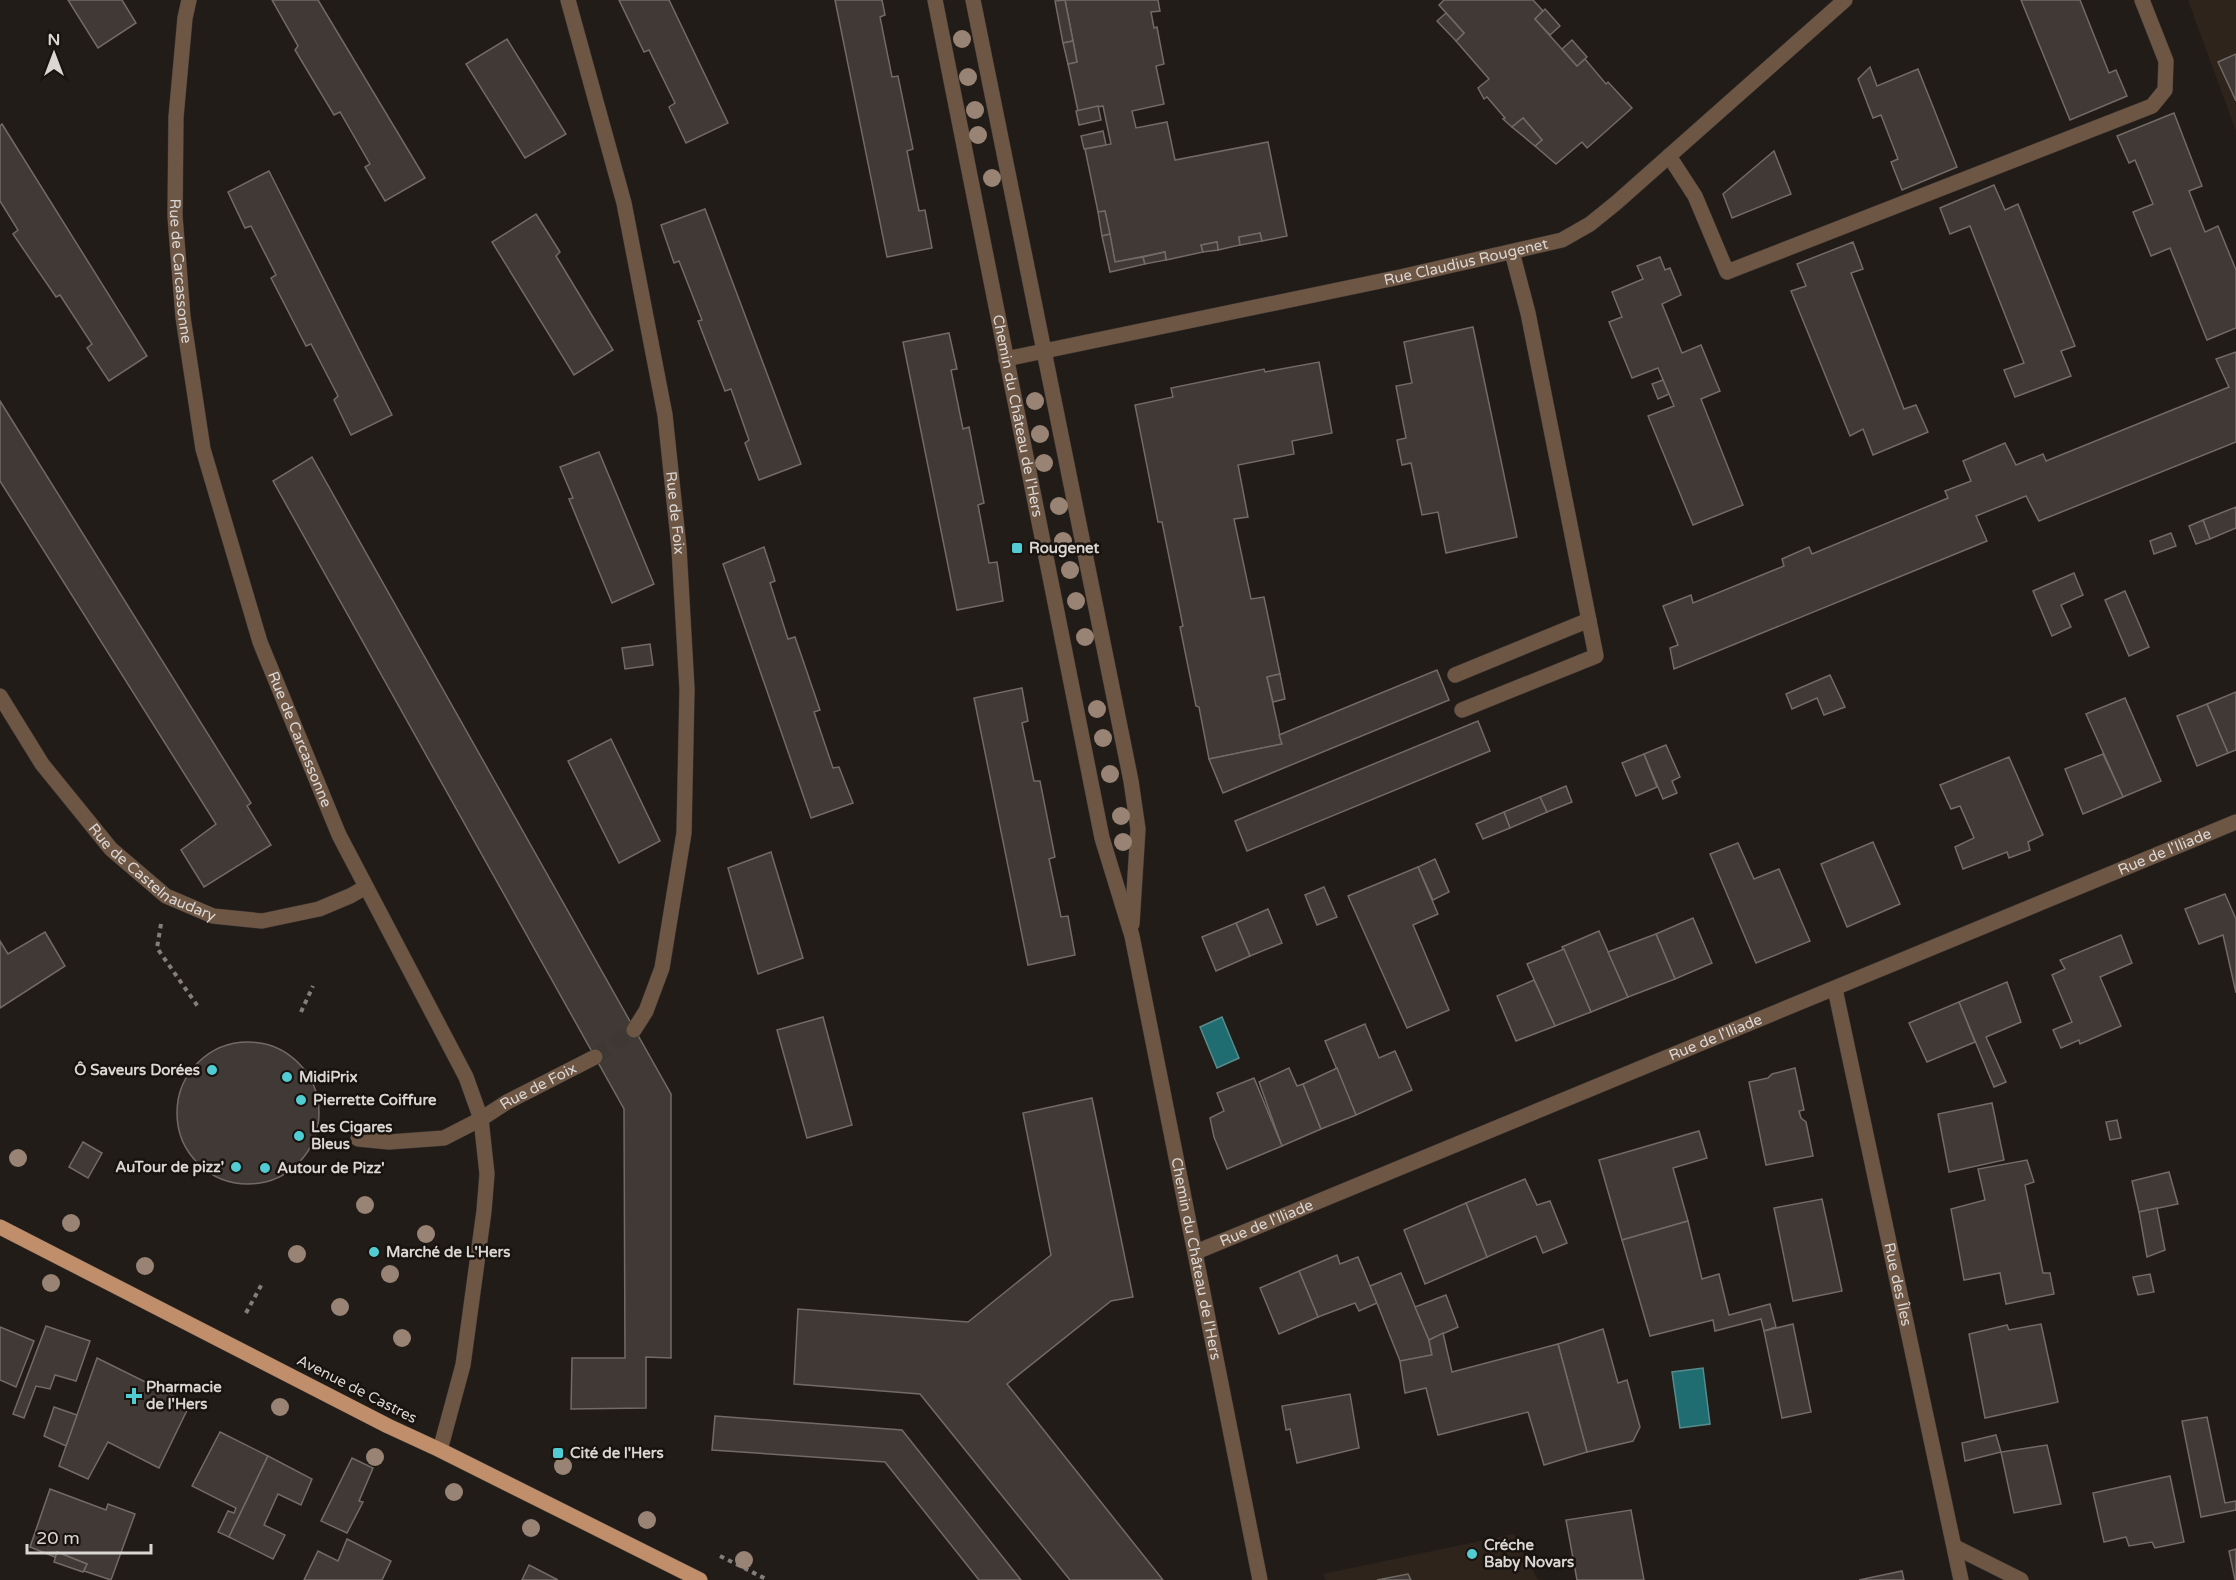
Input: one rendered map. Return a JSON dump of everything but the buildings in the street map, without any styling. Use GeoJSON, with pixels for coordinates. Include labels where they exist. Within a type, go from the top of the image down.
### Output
{"type":"FeatureCollection","features":[{"type":"Feature","properties":{"kind":"main road","name":"Avenue de Castres"},"geometry":{"type":"LineString","coordinates":[[0,1227],[388,1426],[700,1580]]}},
{"type":"Feature","properties":{"kind":"street","name":"Rue de Carcassonne"},"geometry":{"type":"LineString","coordinates":[[189,0],[185,18],[176,117],[175,216],[183,317],[203,449],[260,642],[339,835],[466,1077],[481,1119],[487,1174],[484,1211],[463,1365],[440,1450]]}},
{"type":"Feature","properties":{"kind":"street","name":"Rue de Foix"},"geometry":{"type":"LineString","coordinates":[[568,0],[624,203],[665,415],[679,548],[687,690],[684,833],[662,968],[646,1011],[634,1030]]}},
{"type":"Feature","properties":{"kind":"street","name":"Chemin du Château de l'Hers"},"geometry":{"type":"LineString","coordinates":[[935,0],[1070,667],[1102,838],[1132,936],[1260,1580]]}},
{"type":"Feature","properties":{"kind":"street","name":"Chemin du Château de l'Hers"},"geometry":{"type":"LineString","coordinates":[[973,0],[1131,782],[1138,828],[1132,936]]}},
{"type":"Feature","properties":{"kind":"street","name":"Rue Claudius Rougenet"},"geometry":{"type":"LineString","coordinates":[[1006,359],[1562,240],[1590,224],[1845,0]]}},
{"type":"Feature","properties":{"kind":"street"},"geometry":{"type":"LineString","coordinates":[[1669,156],[1695,196],[1727,272],[2152,106],[2165,90],[2166,61],[2142,0]]}},
{"type":"Feature","properties":{"kind":"street"},"geometry":{"type":"LineString","coordinates":[[1462,710],[1596,656],[1528,313],[1512,252]]}},
{"type":"Feature","properties":{"kind":"street"},"geometry":{"type":"LineString","coordinates":[[1455,675],[1589,620]]}},
{"type":"Feature","properties":{"kind":"street","name":"Rue de Castelnaudary"},"geometry":{"type":"LineString","coordinates":[[0,696],[42,764],[111,849],[166,896],[213,916],[262,921],[319,909],[366,887]]}},
{"type":"Feature","properties":{"kind":"street","name":"Rue de l'Iliade"},"geometry":{"type":"LineString","coordinates":[[1196,1252],[2236,822]]}},
{"type":"Feature","properties":{"kind":"street","name":"Rue des Îles"},"geometry":{"type":"LineString","coordinates":[[1836,989],[1961,1580]]}},
{"type":"Feature","properties":{"kind":"street","name":"Rue de Foix"},"geometry":{"type":"LineString","coordinates":[[358,1139],[389,1143],[444,1138],[481,1119],[507,1102],[595,1057]]}},
{"type":"Feature","properties":{"kind":"street"},"geometry":{"type":"LineString","coordinates":[[1955,1547],[2021,1580]]}},
{"type":"Feature","properties":{"kind":"path"},"geometry":{"type":"LineString","coordinates":[[157,948],[199,1008]]}},
{"type":"Feature","properties":{"kind":"path"},"geometry":{"type":"LineString","coordinates":[[301,1012],[313,986]]}},
{"type":"Feature","properties":{"kind":"path"},"geometry":{"type":"LineString","coordinates":[[246,1313],[263,1281]]}},
{"type":"Feature","properties":{"kind":"shaded area"},"geometry":{"type":"Polygon","coordinates":[[[2188,0],[2236,0],[2236,131],[2188,0]]]}},
{"type":"Feature","properties":{"kind":"shaded area","name":"Créche Baby Novars"},"geometry":{"type":"Polygon","coordinates":[[[1514,1534],[1538,1580],[1326,1580],[1323,1574],[1514,1534]]]}},
{"type":"Feature","properties":{"kind":"water"},"geometry":{"type":"Polygon","coordinates":[[[1222,1017],[1239,1058],[1217,1068],[1200,1027],[1222,1017]]]}},
{"type":"Feature","properties":{"kind":"water"},"geometry":{"type":"Polygon","coordinates":[[[1703,1368],[1710,1424],[1680,1428],[1672,1372],[1703,1368]]]}},
{"type":"Feature","properties":{"kind":"tunnel"},"geometry":{"type":"LineString","coordinates":[[595,1057],[634,1030]]}},
{"type":"Feature","properties":{"kind":"place","name":"Rougenet"},"geometry":{"type":"Point","coordinates":[1017,548]}},
{"type":"Feature","properties":{"kind":"place","name":"Ô Saveurs Dorées"},"geometry":{"type":"Point","coordinates":[212,1070]}},
{"type":"Feature","properties":{"kind":"place","name":"MidiPrix"},"geometry":{"type":"Point","coordinates":[287,1077]}},
{"type":"Feature","properties":{"kind":"place","name":"Pierrette Coiffure"},"geometry":{"type":"Point","coordinates":[301,1100]}},
{"type":"Feature","properties":{"kind":"place","name":"Les Cigares Bleus"},"geometry":{"type":"Point","coordinates":[299,1136]}},
{"type":"Feature","properties":{"kind":"place","name":"AuTour de pizz'"},"geometry":{"type":"Point","coordinates":[236,1167]}},
{"type":"Feature","properties":{"kind":"place","name":"Autour de Pizz'"},"geometry":{"type":"Point","coordinates":[265,1168]}},
{"type":"Feature","properties":{"kind":"place","name":"Marché de L'Hers"},"geometry":{"type":"Point","coordinates":[374,1252]}},
{"type":"Feature","properties":{"kind":"place","name":"Pharmacie de l'Hers"},"geometry":{"type":"Point","coordinates":[134,1396]}},
{"type":"Feature","properties":{"kind":"place","name":"Cité de l'Hers"},"geometry":{"type":"Point","coordinates":[558,1453]}},
{"type":"Feature","properties":{"kind":"place","name":"Créche Baby Novars"},"geometry":{"type":"Point","coordinates":[1472,1554]}}]}
